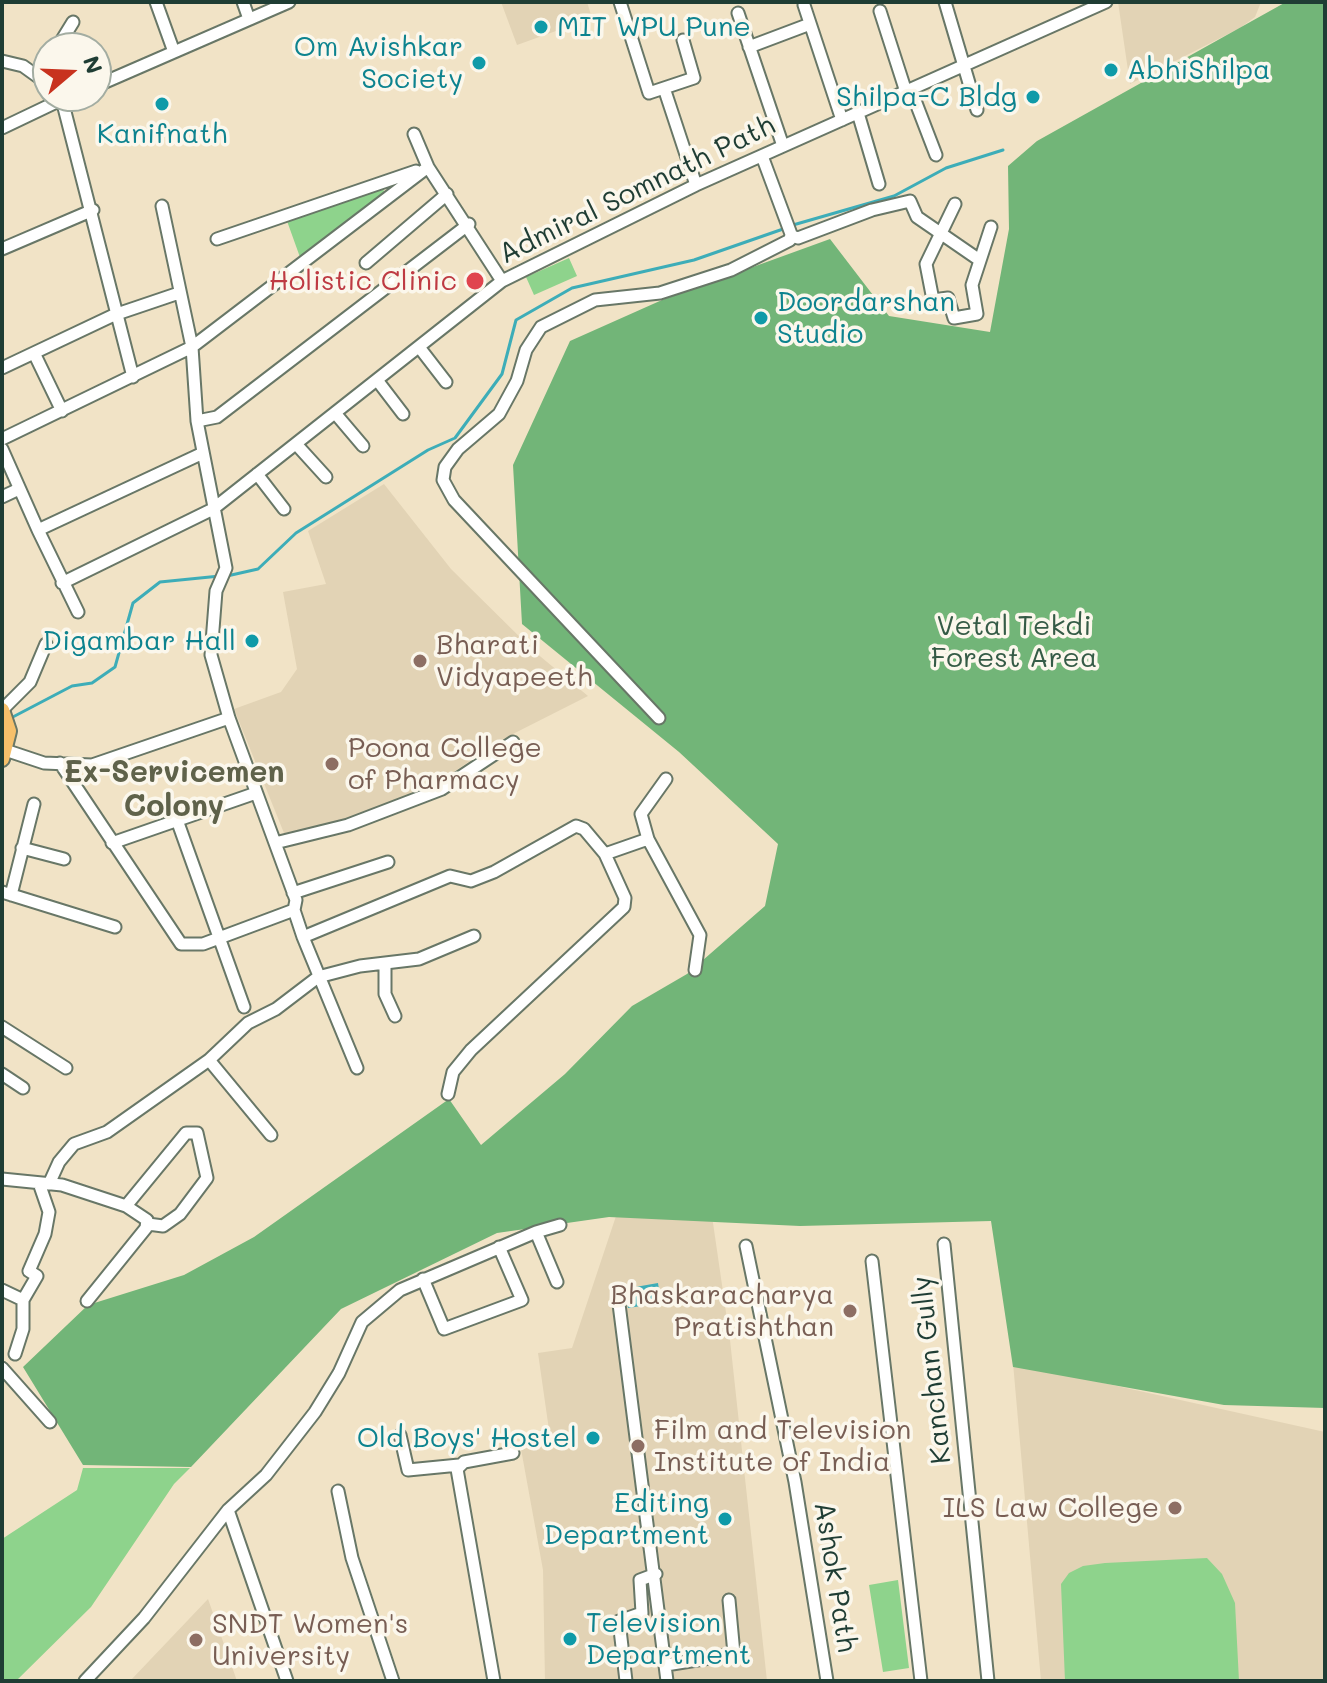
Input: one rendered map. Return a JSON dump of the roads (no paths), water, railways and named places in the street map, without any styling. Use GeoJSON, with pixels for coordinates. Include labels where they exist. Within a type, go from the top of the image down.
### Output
{"type":"FeatureCollection","features":[{"type":"Feature","properties":{"kind":"main road"},"geometry":{"type":"LineString","coordinates":[[3,755],[4,716]]}},
{"type":"Feature","properties":{"kind":"street"},"geometry":{"type":"LineString","coordinates":[[156,2],[174,52]]}},
{"type":"Feature","properties":{"kind":"street"},"geometry":{"type":"LineString","coordinates":[[243,2],[249,19]]}},
{"type":"Feature","properties":{"kind":"street"},"geometry":{"type":"LineString","coordinates":[[112,79],[289,2]]}},
{"type":"Feature","properties":{"kind":"street"},"geometry":{"type":"LineString","coordinates":[[620,2],[649,93],[694,78],[683,40]]}},
{"type":"Feature","properties":{"kind":"street"},"geometry":{"type":"LineString","coordinates":[[945,2],[977,110]]}},
{"type":"Feature","properties":{"kind":"street","name":"Admiral Somnath Path"},"geometry":{"type":"LineString","coordinates":[[62,583],[213,509],[502,281],[696,185],[1106,2]]}},
{"type":"Feature","properties":{"kind":"street"},"geometry":{"type":"LineString","coordinates":[[804,5],[842,120]]}},
{"type":"Feature","properties":{"kind":"street"},"geometry":{"type":"LineString","coordinates":[[880,11],[906,92],[916,103],[936,155]]}},
{"type":"Feature","properties":{"kind":"street"},"geometry":{"type":"LineString","coordinates":[[738,13],[783,146]]}},
{"type":"Feature","properties":{"kind":"street"},"geometry":{"type":"LineString","coordinates":[[67,32],[73,22]]}},
{"type":"Feature","properties":{"kind":"street"},"geometry":{"type":"LineString","coordinates":[[749,47],[810,24]]}},
{"type":"Feature","properties":{"kind":"street"},"geometry":{"type":"LineString","coordinates":[[2,61],[23,66],[32,72]]}},
{"type":"Feature","properties":{"kind":"street"},"geometry":{"type":"LineString","coordinates":[[664,88],[696,185]]}},
{"type":"Feature","properties":{"kind":"street"},"geometry":{"type":"LineString","coordinates":[[2,128],[35,112]]}},
{"type":"Feature","properties":{"kind":"street"},"geometry":{"type":"LineString","coordinates":[[69,112],[114,315],[133,377]]}},
{"type":"Feature","properties":{"kind":"street"},"geometry":{"type":"LineString","coordinates":[[858,113],[879,184]]}},
{"type":"Feature","properties":{"kind":"street"},"geometry":{"type":"LineString","coordinates":[[414,134],[428,167],[469,224],[502,281]]}},
{"type":"Feature","properties":{"kind":"street"},"geometry":{"type":"LineString","coordinates":[[762,156],[792,235],[798,238],[833,223],[910,201],[917,217],[978,259]]}},
{"type":"Feature","properties":{"kind":"street"},"geometry":{"type":"LineString","coordinates":[[217,239],[428,167]]}},
{"type":"Feature","properties":{"kind":"street"},"geometry":{"type":"LineString","coordinates":[[2,439],[192,347],[428,167]]}},
{"type":"Feature","properties":{"kind":"street"},"geometry":{"type":"LineString","coordinates":[[366,263],[447,194]]}},
{"type":"Feature","properties":{"kind":"street"},"geometry":{"type":"LineString","coordinates":[[955,204],[926,264],[933,300],[948,298],[954,318],[977,314],[972,285],[991,227]]}},
{"type":"Feature","properties":{"kind":"street"},"geometry":{"type":"LineString","coordinates":[[162,206],[192,347],[197,421],[226,568],[216,591],[211,655],[229,718],[293,893],[294,910],[303,937],[357,1068]]}},
{"type":"Feature","properties":{"kind":"street"},"geometry":{"type":"LineString","coordinates":[[2,249],[93,210]]}},
{"type":"Feature","properties":{"kind":"street"},"geometry":{"type":"LineString","coordinates":[[197,421],[217,417],[469,224]]}},
{"type":"Feature","properties":{"kind":"street"},"geometry":{"type":"LineString","coordinates":[[659,718],[454,500],[443,480],[445,467],[458,449],[499,414],[517,381],[526,350],[541,327],[595,300],[660,293],[731,270],[789,241],[792,235]]}},
{"type":"Feature","properties":{"kind":"street"},"geometry":{"type":"LineString","coordinates":[[2,368],[114,315],[179,293]]}},
{"type":"Feature","properties":{"kind":"street"},"geometry":{"type":"LineString","coordinates":[[419,347],[446,382]]}},
{"type":"Feature","properties":{"kind":"street"},"geometry":{"type":"LineString","coordinates":[[34,353],[62,411]]}},
{"type":"Feature","properties":{"kind":"street"},"geometry":{"type":"LineString","coordinates":[[377,380],[403,414]]}},
{"type":"Feature","properties":{"kind":"street"},"geometry":{"type":"LineString","coordinates":[[335,413],[363,446]]}},
{"type":"Feature","properties":{"kind":"street"},"geometry":{"type":"LineString","coordinates":[[296,444],[326,477]]}},
{"type":"Feature","properties":{"kind":"street"},"geometry":{"type":"LineString","coordinates":[[2,449],[78,612]]}},
{"type":"Feature","properties":{"kind":"street"},"geometry":{"type":"LineString","coordinates":[[38,530],[203,453]]}},
{"type":"Feature","properties":{"kind":"street"},"geometry":{"type":"LineString","coordinates":[[257,474],[284,509]]}},
{"type":"Feature","properties":{"kind":"street"},"geometry":{"type":"LineString","coordinates":[[2,497],[19,489]]}},
{"type":"Feature","properties":{"kind":"street"},"geometry":{"type":"LineString","coordinates":[[4,716],[30,682],[46,644]]}},
{"type":"Feature","properties":{"kind":"street"},"geometry":{"type":"LineString","coordinates":[[3,755],[44,763],[92,765],[229,718]]}},
{"type":"Feature","properties":{"kind":"street"},"geometry":{"type":"LineString","coordinates":[[275,843],[348,825],[442,789],[513,742]]}},
{"type":"Feature","properties":{"kind":"street"},"geometry":{"type":"LineString","coordinates":[[60,763],[173,938],[189,946],[294,910]]}},
{"type":"Feature","properties":{"kind":"street"},"geometry":{"type":"LineString","coordinates":[[666,779],[641,812],[648,839],[700,935],[695,970]]}},
{"type":"Feature","properties":{"kind":"street"},"geometry":{"type":"LineString","coordinates":[[112,843],[256,793]]}},
{"type":"Feature","properties":{"kind":"street"},"geometry":{"type":"LineString","coordinates":[[34,804],[6,894],[115,927]]}},
{"type":"Feature","properties":{"kind":"street"},"geometry":{"type":"LineString","coordinates":[[177,820],[244,1007]]}},
{"type":"Feature","properties":{"kind":"street"},"geometry":{"type":"LineString","coordinates":[[303,937],[450,876],[471,881],[494,872],[576,826],[584,829],[605,854],[625,898],[624,907],[471,1050],[453,1072],[448,1094]]}},
{"type":"Feature","properties":{"kind":"street"},"geometry":{"type":"LineString","coordinates":[[605,854],[648,839]]}},
{"type":"Feature","properties":{"kind":"street"},"geometry":{"type":"LineString","coordinates":[[22,848],[64,859]]}},
{"type":"Feature","properties":{"kind":"street"},"geometry":{"type":"LineString","coordinates":[[293,893],[388,862]]}},
{"type":"Feature","properties":{"kind":"street"},"geometry":{"type":"LineString","coordinates":[[15,1354],[23,1329],[23,1300],[37,1276],[29,1271],[45,1234],[49,1212],[44,1183],[74,1144],[107,1132],[209,1060],[248,1023],[276,1009],[318,977],[419,959],[474,936]]}},
{"type":"Feature","properties":{"kind":"street"},"geometry":{"type":"LineString","coordinates":[[385,963],[385,994],[395,1016]]}},
{"type":"Feature","properties":{"kind":"street"},"geometry":{"type":"LineString","coordinates":[[2,1027],[66,1068]]}},
{"type":"Feature","properties":{"kind":"street"},"geometry":{"type":"LineString","coordinates":[[209,1060],[271,1135]]}},
{"type":"Feature","properties":{"kind":"street"},"geometry":{"type":"LineString","coordinates":[[2,1074],[23,1088]]}},
{"type":"Feature","properties":{"kind":"street"},"geometry":{"type":"LineString","coordinates":[[2,1179],[44,1183],[126,1206],[148,1224],[163,1226],[180,1214],[207,1178],[197,1133],[186,1133],[126,1206]]}},
{"type":"Feature","properties":{"kind":"street"},"geometry":{"type":"LineString","coordinates":[[87,1301],[148,1224]]}},
{"type":"Feature","properties":{"kind":"street"},"geometry":{"type":"LineString","coordinates":[[85,1681],[144,1618],[228,1510],[266,1475],[315,1412],[339,1373],[362,1322],[400,1290],[499,1247],[560,1225]]}},
{"type":"Feature","properties":{"kind":"street"},"geometry":{"type":"LineString","coordinates":[[536,1232],[557,1282]]}},
{"type":"Feature","properties":{"kind":"street","name":"Kanchan Gully"},"geometry":{"type":"LineString","coordinates":[[944,1244],[988,1681]]}},
{"type":"Feature","properties":{"kind":"street","name":"Ashok Path"},"geometry":{"type":"LineString","coordinates":[[746,1246],[795,1482],[827,1681]]}},
{"type":"Feature","properties":{"kind":"street"},"geometry":{"type":"LineString","coordinates":[[423,1279],[444,1329],[522,1300],[499,1247]]}},
{"type":"Feature","properties":{"kind":"street"},"geometry":{"type":"LineString","coordinates":[[872,1261],[921,1681]]}},
{"type":"Feature","properties":{"kind":"street"},"geometry":{"type":"LineString","coordinates":[[2,1290],[23,1300]]}},
{"type":"Feature","properties":{"kind":"street"},"geometry":{"type":"LineString","coordinates":[[619,1304],[656,1574],[667,1681]]}},
{"type":"Feature","properties":{"kind":"street"},"geometry":{"type":"LineString","coordinates":[[2,1368],[50,1422]]}},
{"type":"Feature","properties":{"kind":"street"},"geometry":{"type":"LineString","coordinates":[[400,1435],[406,1467],[412,1472],[513,1453]]}},
{"type":"Feature","properties":{"kind":"street"},"geometry":{"type":"LineString","coordinates":[[459,1465],[494,1681]]}},
{"type":"Feature","properties":{"kind":"street"},"geometry":{"type":"LineString","coordinates":[[338,1491],[352,1558],[393,1681]]}},
{"type":"Feature","properties":{"kind":"street"},"geometry":{"type":"LineString","coordinates":[[228,1510],[287,1681]]}},
{"type":"Feature","properties":{"kind":"street"},"geometry":{"type":"LineString","coordinates":[[626,1681],[619,1621],[642,1613],[640,1580],[656,1574]]}},
{"type":"Feature","properties":{"kind":"street"},"geometry":{"type":"LineString","coordinates":[[666,1665],[734,1654],[729,1600]]}},
{"type":"Feature","properties":{"kind":"water"},"geometry":{"type":"Polygon","coordinates":[[[658,1283],[661,1303],[628,1308],[624,1289],[658,1283]]]}},
{"type":"Feature","properties":{"kind":"waterway"},"geometry":{"type":"LineString","coordinates":[[793,225],[894,196],[946,168],[1003,150]]}},
{"type":"Feature","properties":{"kind":"waterway"},"geometry":{"type":"LineString","coordinates":[[227,576],[258,569],[296,533],[428,450],[455,438],[502,374],[516,320],[572,288],[694,260],[786,228]]}},
{"type":"Feature","properties":{"kind":"waterway"},"geometry":{"type":"LineString","coordinates":[[9,719],[72,686],[92,683],[115,667],[133,603],[160,582],[220,576]]}},
{"type":"Feature","properties":{"kind":"place","name":"MIT WPU Pune"},"geometry":{"type":"Point","coordinates":[541,27]}},
{"type":"Feature","properties":{"kind":"place","name":"Om Avishkar Society"},"geometry":{"type":"Point","coordinates":[479,63]}},
{"type":"Feature","properties":{"kind":"place","name":"AbhiShilpa"},"geometry":{"type":"Point","coordinates":[1111,70]}},
{"type":"Feature","properties":{"kind":"place","name":"Shilpa-C Bldg"},"geometry":{"type":"Point","coordinates":[1033,97]}},
{"type":"Feature","properties":{"kind":"place","name":"Kanifnath"},"geometry":{"type":"Point","coordinates":[162,104]}},
{"type":"Feature","properties":{"kind":"place","name":"Holistic Clinic"},"geometry":{"type":"Point","coordinates":[475,281]}},
{"type":"Feature","properties":{"kind":"place","name":"Doordarshan Studio"},"geometry":{"type":"Point","coordinates":[761,318]}},
{"type":"Feature","properties":{"kind":"place","name":"Digambar Hall"},"geometry":{"type":"Point","coordinates":[252,641]}},
{"type":"Feature","properties":{"kind":"place","name":"Bharati Vidyapeeth"},"geometry":{"type":"Point","coordinates":[420,661]}},
{"type":"Feature","properties":{"kind":"place","name":"Poona College of Pharmacy"},"geometry":{"type":"Point","coordinates":[332,764]}},
{"type":"Feature","properties":{"kind":"place","name":"Bhaskaracharya Pratishthan"},"geometry":{"type":"Point","coordinates":[850,1311]}},
{"type":"Feature","properties":{"kind":"place","name":"Old Boys' Hostel"},"geometry":{"type":"Point","coordinates":[593,1438]}},
{"type":"Feature","properties":{"kind":"place","name":"Film and Television Institute of India"},"geometry":{"type":"Point","coordinates":[638,1446]}},
{"type":"Feature","properties":{"kind":"place","name":"ILS Law College"},"geometry":{"type":"Point","coordinates":[1175,1508]}},
{"type":"Feature","properties":{"kind":"place","name":"Editing Department"},"geometry":{"type":"Point","coordinates":[725,1519]}},
{"type":"Feature","properties":{"kind":"place","name":"Television Department"},"geometry":{"type":"Point","coordinates":[570,1639]}},
{"type":"Feature","properties":{"kind":"place","name":"SNDT Women's University"},"geometry":{"type":"Point","coordinates":[196,1640]}},
{"type":"Feature","properties":{"kind":"district","name":"Ex-Servicemen Colony"},"geometry":{"type":"Point","coordinates":[174,790]}},
{"type":"Feature","properties":{"kind":"park label","name":"Vetal Tekdi Forest Area"},"geometry":{"type":"Point","coordinates":[1014,642]}}]}
